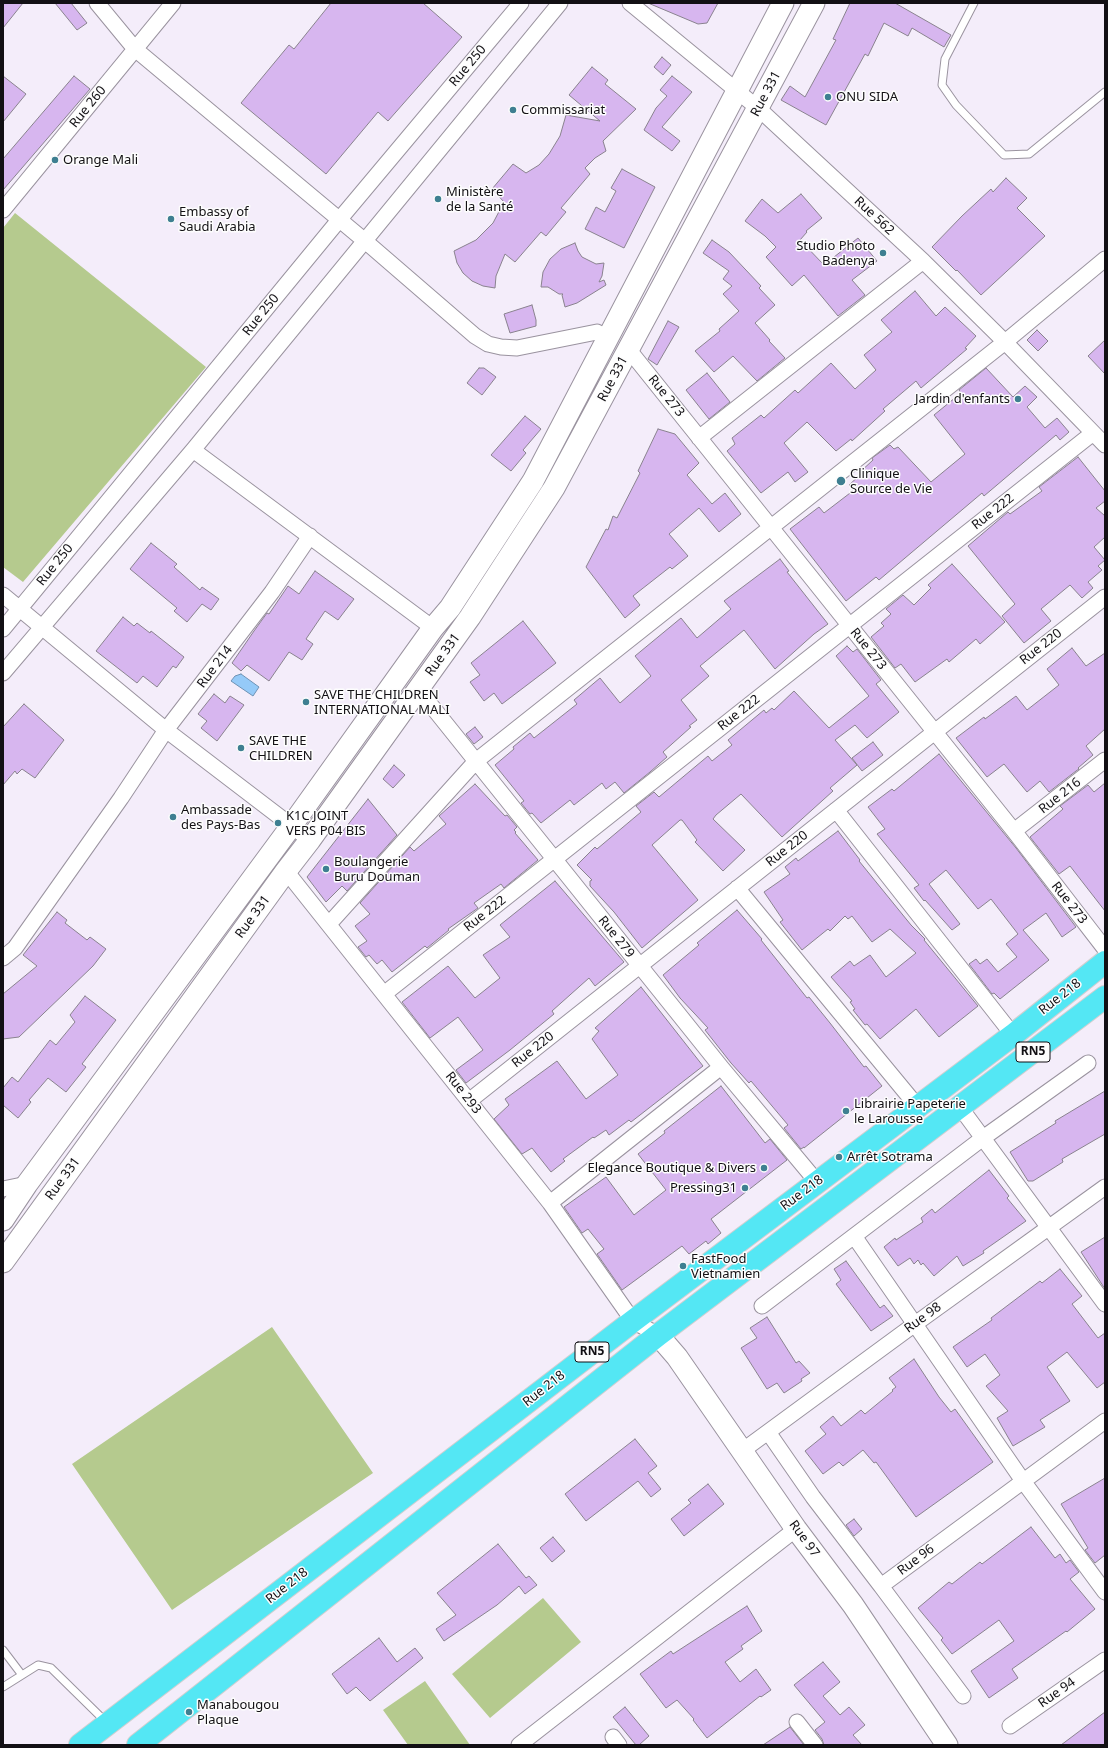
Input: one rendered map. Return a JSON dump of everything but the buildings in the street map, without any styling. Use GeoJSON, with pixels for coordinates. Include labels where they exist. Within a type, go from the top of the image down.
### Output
{"type":"FeatureCollection","features":[{"type":"Feature","properties":{"kind":"highway","name":"Rue 218"},"geometry":{"type":"LineString","coordinates":[[90,1742],[108,1724],[633,1321],[1013,1035],[1105,962]]}},
{"type":"Feature","properties":{"kind":"highway","name":"Rue 218"},"geometry":{"type":"LineString","coordinates":[[138,1745],[658,1335],[1104,1000]]}},
{"type":"Feature","properties":{"kind":"street"},"geometry":{"type":"LineString","coordinates":[[97,3],[135,49],[365,241],[475,336],[488,344],[517,348],[597,332],[608,338]]}},
{"type":"Feature","properties":{"kind":"street","name":"Rue 260"},"geometry":{"type":"LineString","coordinates":[[3,210],[173,3]]}},
{"type":"Feature","properties":{"kind":"street","name":"Rue 250"},"geometry":{"type":"LineString","coordinates":[[3,629],[339,220],[521,3]]}},
{"type":"Feature","properties":{"kind":"street"},"geometry":{"type":"LineString","coordinates":[[3,673],[193,450],[560,3]]}},
{"type":"Feature","properties":{"kind":"street","name":"Rue 562"},"geometry":{"type":"LineString","coordinates":[[630,3],[758,108],[923,261],[1005,342],[1105,445]]}},
{"type":"Feature","properties":{"kind":"street","name":"Rue 331"},"geometry":{"type":"LineString","coordinates":[[3,1220],[27,1184],[292,825],[433,628],[450,608],[533,481],[783,3]]}},
{"type":"Feature","properties":{"kind":"street","name":"Rue 331"},"geometry":{"type":"LineString","coordinates":[[3,1262],[470,617],[554,488],[814,3]]}},
{"type":"Feature","properties":{"kind":"street"},"geometry":{"type":"LineString","coordinates":[[329,924],[476,761],[1005,342],[1105,259]]}},
{"type":"Feature","properties":{"kind":"street"},"geometry":{"type":"LineString","coordinates":[[700,438],[923,261]]}},
{"type":"Feature","properties":{"kind":"street","name":"Rue 273"},"geometry":{"type":"LineString","coordinates":[[629,350],[1014,832],[1105,949]]}},
{"type":"Feature","properties":{"kind":"street","name":"Rue 222"},"geometry":{"type":"LineString","coordinates":[[384,994],[1093,433]]}},
{"type":"Feature","properties":{"kind":"street"},"geometry":{"type":"LineString","coordinates":[[193,450],[433,628]]}},
{"type":"Feature","properties":{"kind":"street","name":"Rue 214"},"geometry":{"type":"LineString","coordinates":[[3,958],[15,948],[121,798],[166,730],[272,592],[310,536]]}},
{"type":"Feature","properties":{"kind":"street"},"geometry":{"type":"LineString","coordinates":[[3,595],[166,730],[310,840]]}},
{"type":"Feature","properties":{"kind":"street","name":"Rue 220"},"geometry":{"type":"LineString","coordinates":[[469,1101],[1105,597]]}},
{"type":"Feature","properties":{"kind":"street","name":"Rue 279"},"geometry":{"type":"LineString","coordinates":[[418,689],[721,1067],[817,1182]]}},
{"type":"Feature","properties":{"kind":"street","name":"Rue 216"},"geometry":{"type":"LineString","coordinates":[[1014,832],[1105,760]]}},
{"type":"Feature","properties":{"kind":"street"},"geometry":{"type":"LineString","coordinates":[[836,810],[1013,1035]]}},
{"type":"Feature","properties":{"kind":"street","name":"Rue 293"},"geometry":{"type":"LineString","coordinates":[[286,870],[550,1203],[633,1321]]}},
{"type":"Feature","properties":{"kind":"street"},"geometry":{"type":"LineString","coordinates":[[737,888],[917,1106]]}},
{"type":"Feature","properties":{"kind":"street"},"geometry":{"type":"LineString","coordinates":[[762,1306],[983,1138],[1088,1063]]}},
{"type":"Feature","properties":{"kind":"street"},"geometry":{"type":"LineString","coordinates":[[550,1203],[721,1067]]}},
{"type":"Feature","properties":{"kind":"street"},"geometry":{"type":"LineString","coordinates":[[960,1107],[1105,1304]]}},
{"type":"Feature","properties":{"kind":"street"},"geometry":{"type":"LineString","coordinates":[[3,1189],[27,1184]]}},
{"type":"Feature","properties":{"kind":"street","name":"Rue 98"},"geometry":{"type":"LineString","coordinates":[[742,1451],[1105,1187]]}},
{"type":"Feature","properties":{"kind":"street"},"geometry":{"type":"LineString","coordinates":[[854,1236],[1023,1481],[1105,1592]]}},
{"type":"Feature","properties":{"kind":"street"},"geometry":{"type":"LineString","coordinates":[[633,1321],[658,1335]]}},
{"type":"Feature","properties":{"kind":"street","name":"Rue 97"},"geometry":{"type":"LineString","coordinates":[[658,1335],[677,1357],[796,1529],[853,1605],[947,1745]]}},
{"type":"Feature","properties":{"kind":"street","name":"Rue 96"},"geometry":{"type":"LineString","coordinates":[[881,1586],[1105,1421]]}},
{"type":"Feature","properties":{"kind":"street"},"geometry":{"type":"LineString","coordinates":[[768,1432],[813,1497],[963,1696]]}},
{"type":"Feature","properties":{"kind":"street"},"geometry":{"type":"LineString","coordinates":[[519,1745],[796,1529]]}},
{"type":"Feature","properties":{"kind":"street","name":"Rue 94"},"geometry":{"type":"LineString","coordinates":[[1010,1726],[1105,1660]]}},
{"type":"Feature","properties":{"kind":"street"},"geometry":{"type":"LineString","coordinates":[[797,1722],[815,1745]]}},
{"type":"Feature","properties":{"kind":"lane"},"geometry":{"type":"LineString","coordinates":[[974,3],[945,59],[942,86],[956,106],[1004,155],[1029,154],[1105,92]]}},
{"type":"Feature","properties":{"kind":"lane"},"geometry":{"type":"LineString","coordinates":[[3,1650],[22,1675]]}},
{"type":"Feature","properties":{"kind":"lane"},"geometry":{"type":"LineString","coordinates":[[3,1687],[38,1665],[51,1668],[108,1724]]}},
{"type":"Feature","properties":{"kind":"green space"},"geometry":{"type":"Polygon","coordinates":[[[15,213],[206,367],[23,582],[3,567],[3,228],[15,213]]]}},
{"type":"Feature","properties":{"kind":"green space"},"geometry":{"type":"Polygon","coordinates":[[[272,1327],[373,1473],[172,1610],[72,1464],[272,1327]]]}},
{"type":"Feature","properties":{"kind":"green space"},"geometry":{"type":"Polygon","coordinates":[[[543,1598],[581,1642],[490,1718],[452,1674],[543,1598]]]}},
{"type":"Feature","properties":{"kind":"green space"},"geometry":{"type":"Polygon","coordinates":[[[425,1681],[470,1745],[408,1745],[383,1710],[425,1681]]]}},
{"type":"Feature","properties":{"kind":"water"},"geometry":{"type":"Polygon","coordinates":[[[241,674],[259,687],[253,696],[231,681],[235,676],[241,674]]]}},
{"type":"Feature","properties":{"kind":"place","name":"ONU SIDA"},"geometry":{"type":"Point","coordinates":[828,97]}},
{"type":"Feature","properties":{"kind":"place","name":"Commissariat"},"geometry":{"type":"Point","coordinates":[513,110]}},
{"type":"Feature","properties":{"kind":"place","name":"Orange Mali"},"geometry":{"type":"Point","coordinates":[55,160]}},
{"type":"Feature","properties":{"kind":"place","name":"Ministère de la Santé"},"geometry":{"type":"Point","coordinates":[438,199]}},
{"type":"Feature","properties":{"kind":"place","name":"Embassy of Saudi Arabia"},"geometry":{"type":"Point","coordinates":[171,219]}},
{"type":"Feature","properties":{"kind":"place","name":"Studio Photo Badenya"},"geometry":{"type":"Point","coordinates":[883,253]}},
{"type":"Feature","properties":{"kind":"place","name":"Jardin d'enfants"},"geometry":{"type":"Point","coordinates":[1018,399]}},
{"type":"Feature","properties":{"kind":"place","name":"Clinique Source de Vie"},"geometry":{"type":"Point","coordinates":[841,481]}},
{"type":"Feature","properties":{"kind":"place","name":"SAVE THE CHILDREN INTERNATIONAL MALI"},"geometry":{"type":"Point","coordinates":[306,702]}},
{"type":"Feature","properties":{"kind":"place","name":"SAVE THE CHILDREN"},"geometry":{"type":"Point","coordinates":[241,748]}},
{"type":"Feature","properties":{"kind":"place","name":"Ambassade des Pays-Bas"},"geometry":{"type":"Point","coordinates":[173,817]}},
{"type":"Feature","properties":{"kind":"place","name":"K1C JOINT VERS P04 BIS"},"geometry":{"type":"Point","coordinates":[278,823]}},
{"type":"Feature","properties":{"kind":"place","name":"Boulangerie Buru Douman"},"geometry":{"type":"Point","coordinates":[326,869]}},
{"type":"Feature","properties":{"kind":"place","name":"Librairie Papeterie le Larousse"},"geometry":{"type":"Point","coordinates":[846,1111]}},
{"type":"Feature","properties":{"kind":"place","name":"Arrêt Sotrama"},"geometry":{"type":"Point","coordinates":[839,1157]}},
{"type":"Feature","properties":{"kind":"place","name":"Elegance Boutique & Divers"},"geometry":{"type":"Point","coordinates":[764,1168]}},
{"type":"Feature","properties":{"kind":"place","name":"Pressing31"},"geometry":{"type":"Point","coordinates":[745,1188]}},
{"type":"Feature","properties":{"kind":"place","name":"FastFood Vietnamien"},"geometry":{"type":"Point","coordinates":[683,1266]}},
{"type":"Feature","properties":{"kind":"place","name":"Manabougou Plaque"},"geometry":{"type":"Point","coordinates":[189,1712]}}]}
